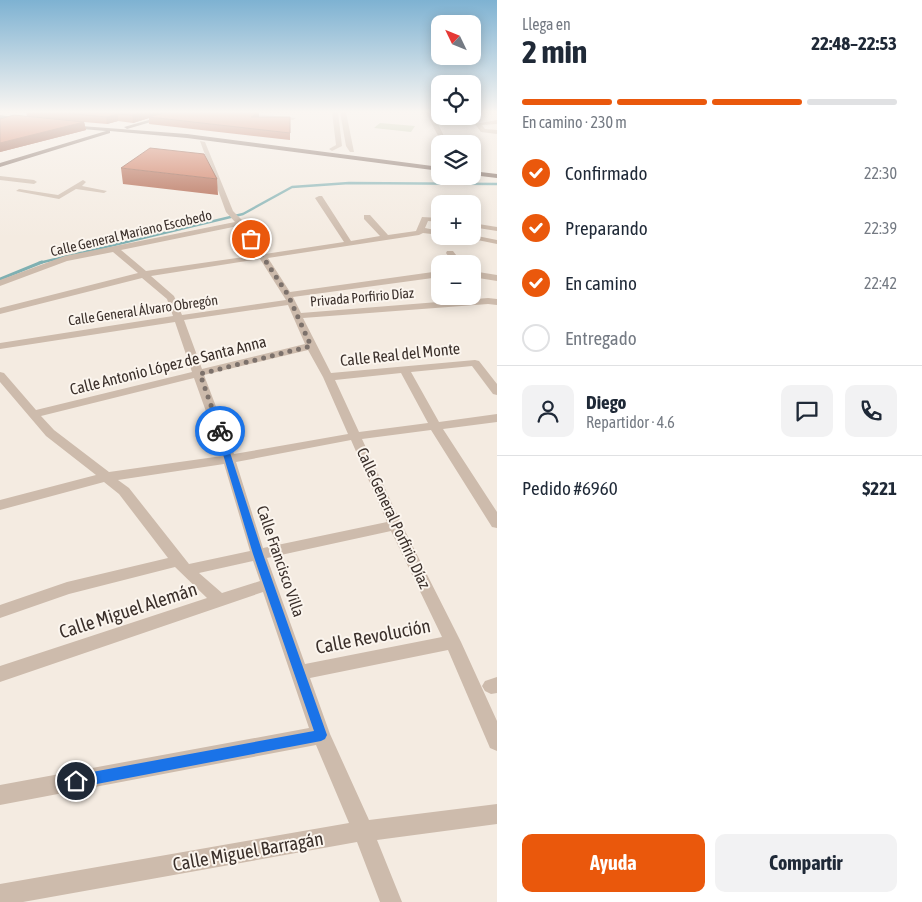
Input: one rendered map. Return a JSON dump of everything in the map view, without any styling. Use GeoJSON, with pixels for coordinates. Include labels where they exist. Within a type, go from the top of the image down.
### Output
{"type":"FeatureCollection","features":[{"type":"Feature","properties":{"kind":"main road"},"geometry":{"type":"LineString","coordinates":[[0,165],[36,154]]}},
{"type":"Feature","properties":{"kind":"main road"},"geometry":{"type":"LineString","coordinates":[[317,154],[431,168]]}},
{"type":"Feature","properties":{"kind":"main road"},"geometry":{"type":"LineString","coordinates":[[378,154],[422,159]]}},
{"type":"Feature","properties":{"kind":"main road"},"geometry":{"type":"LineString","coordinates":[[481,174],[497,176]]}},
{"type":"Feature","properties":{"kind":"street","name":"Calle General Porfirio Díaz"},"geometry":{"type":"LineString","coordinates":[[207,154],[230,212],[239,222],[298,316],[356,436],[395,525],[453,642],[497,742]]}},
{"type":"Feature","properties":{"kind":"street"},"geometry":{"type":"LineString","coordinates":[[0,178],[37,180],[19,191],[59,197],[84,182]]}},
{"type":"Feature","properties":{"kind":"street"},"geometry":{"type":"LineString","coordinates":[[76,187],[104,191]]}},
{"type":"Feature","properties":{"kind":"street"},"geometry":{"type":"LineString","coordinates":[[319,198],[349,244]]}},
{"type":"Feature","properties":{"kind":"street"},"geometry":{"type":"LineString","coordinates":[[367,217],[386,238]]}},
{"type":"Feature","properties":{"kind":"street"},"geometry":{"type":"LineString","coordinates":[[420,231],[425,220],[431,219]]}},
{"type":"Feature","properties":{"kind":"street","name":"Calle General Mariano Escobedo"},"geometry":{"type":"LineString","coordinates":[[0,283],[65,259],[239,222]]}},
{"type":"Feature","properties":{"kind":"street"},"geometry":{"type":"LineString","coordinates":[[481,226],[497,229]]}},
{"type":"Feature","properties":{"kind":"street"},"geometry":{"type":"LineString","coordinates":[[0,311],[146,274],[349,244],[420,231],[431,232]]}},
{"type":"Feature","properties":{"kind":"street"},"geometry":{"type":"LineString","coordinates":[[481,239],[497,242]]}},
{"type":"Feature","properties":{"kind":"street","name":"Calle Francisco Villa"},"geometry":{"type":"LineString","coordinates":[[115,249],[172,298],[229,459],[258,554],[301,672],[321,735],[363,831],[391,902]]}},
{"type":"Feature","properties":{"kind":"street"},"geometry":{"type":"LineString","coordinates":[[289,299],[431,275]]}},
{"type":"Feature","properties":{"kind":"street"},"geometry":{"type":"LineString","coordinates":[[481,275],[497,278]]}},
{"type":"Feature","properties":{"kind":"street","name":"Calle General Álvaro Obregón"},"geometry":{"type":"LineString","coordinates":[[0,346],[76,332],[179,320],[289,299]]}},
{"type":"Feature","properties":{"kind":"street","name":"Privada Porfirio Díaz"},"geometry":{"type":"LineString","coordinates":[[298,316],[493,302]]}},
{"type":"Feature","properties":{"kind":"street","name":"Calle Antonio López de Santa Anna"},"geometry":{"type":"LineString","coordinates":[[34,414],[311,346]]}},
{"type":"Feature","properties":{"kind":"street","name":"Calle Real del Monte"},"geometry":{"type":"LineString","coordinates":[[328,377],[475,363],[497,392]]}},
{"type":"Feature","properties":{"kind":"street"},"geometry":{"type":"LineString","coordinates":[[404,370],[435,426],[497,523]]}},
{"type":"Feature","properties":{"kind":"street"},"geometry":{"type":"LineString","coordinates":[[0,375],[50,433],[124,492],[182,565],[220,601]]}},
{"type":"Feature","properties":{"kind":"street"},"geometry":{"type":"LineString","coordinates":[[0,505],[106,477],[229,459],[356,436],[497,418]]}},
{"type":"Feature","properties":{"kind":"street"},"geometry":{"type":"LineString","coordinates":[[0,612],[67,588],[182,565],[258,554],[395,525]]}},
{"type":"Feature","properties":{"kind":"street","name":"Calle Miguel Alemán"},"geometry":{"type":"LineString","coordinates":[[0,674],[269,584]]}},
{"type":"Feature","properties":{"kind":"street","name":"Calle Revolución"},"geometry":{"type":"LineString","coordinates":[[301,672],[453,642]]}},
{"type":"Feature","properties":{"kind":"street"},"geometry":{"type":"LineString","coordinates":[[0,796],[321,735]]}},
{"type":"Feature","properties":{"kind":"street","name":"Calle Miguel Barragán"},"geometry":{"type":"LineString","coordinates":[[0,895],[363,831],[497,814]]}},
{"type":"Feature","properties":{"kind":"building"},"geometry":{"type":"Polygon","coordinates":[[[141,154],[204,154],[217,179],[121,168],[141,154]]]}},
{"type":"Feature","properties":{"kind":"waterway"},"geometry":{"type":"LineString","coordinates":[[40,263],[243,214],[292,187],[349,183],[497,184]]}},
{"type":"Feature","properties":{"kind":"waterway"},"geometry":{"type":"LineString","coordinates":[[0,279],[40,263]]}},
{"type":"Feature","properties":{"kind":"way so far"},"geometry":{"type":"LineString","coordinates":[[220,431],[200,374],[311,346],[288,295],[251,239]]}},
{"type":"Feature","properties":{"kind":"route"},"geometry":{"type":"LineString","coordinates":[[76,781],[321,735],[301,672],[258,554],[220,431]]}}]}
